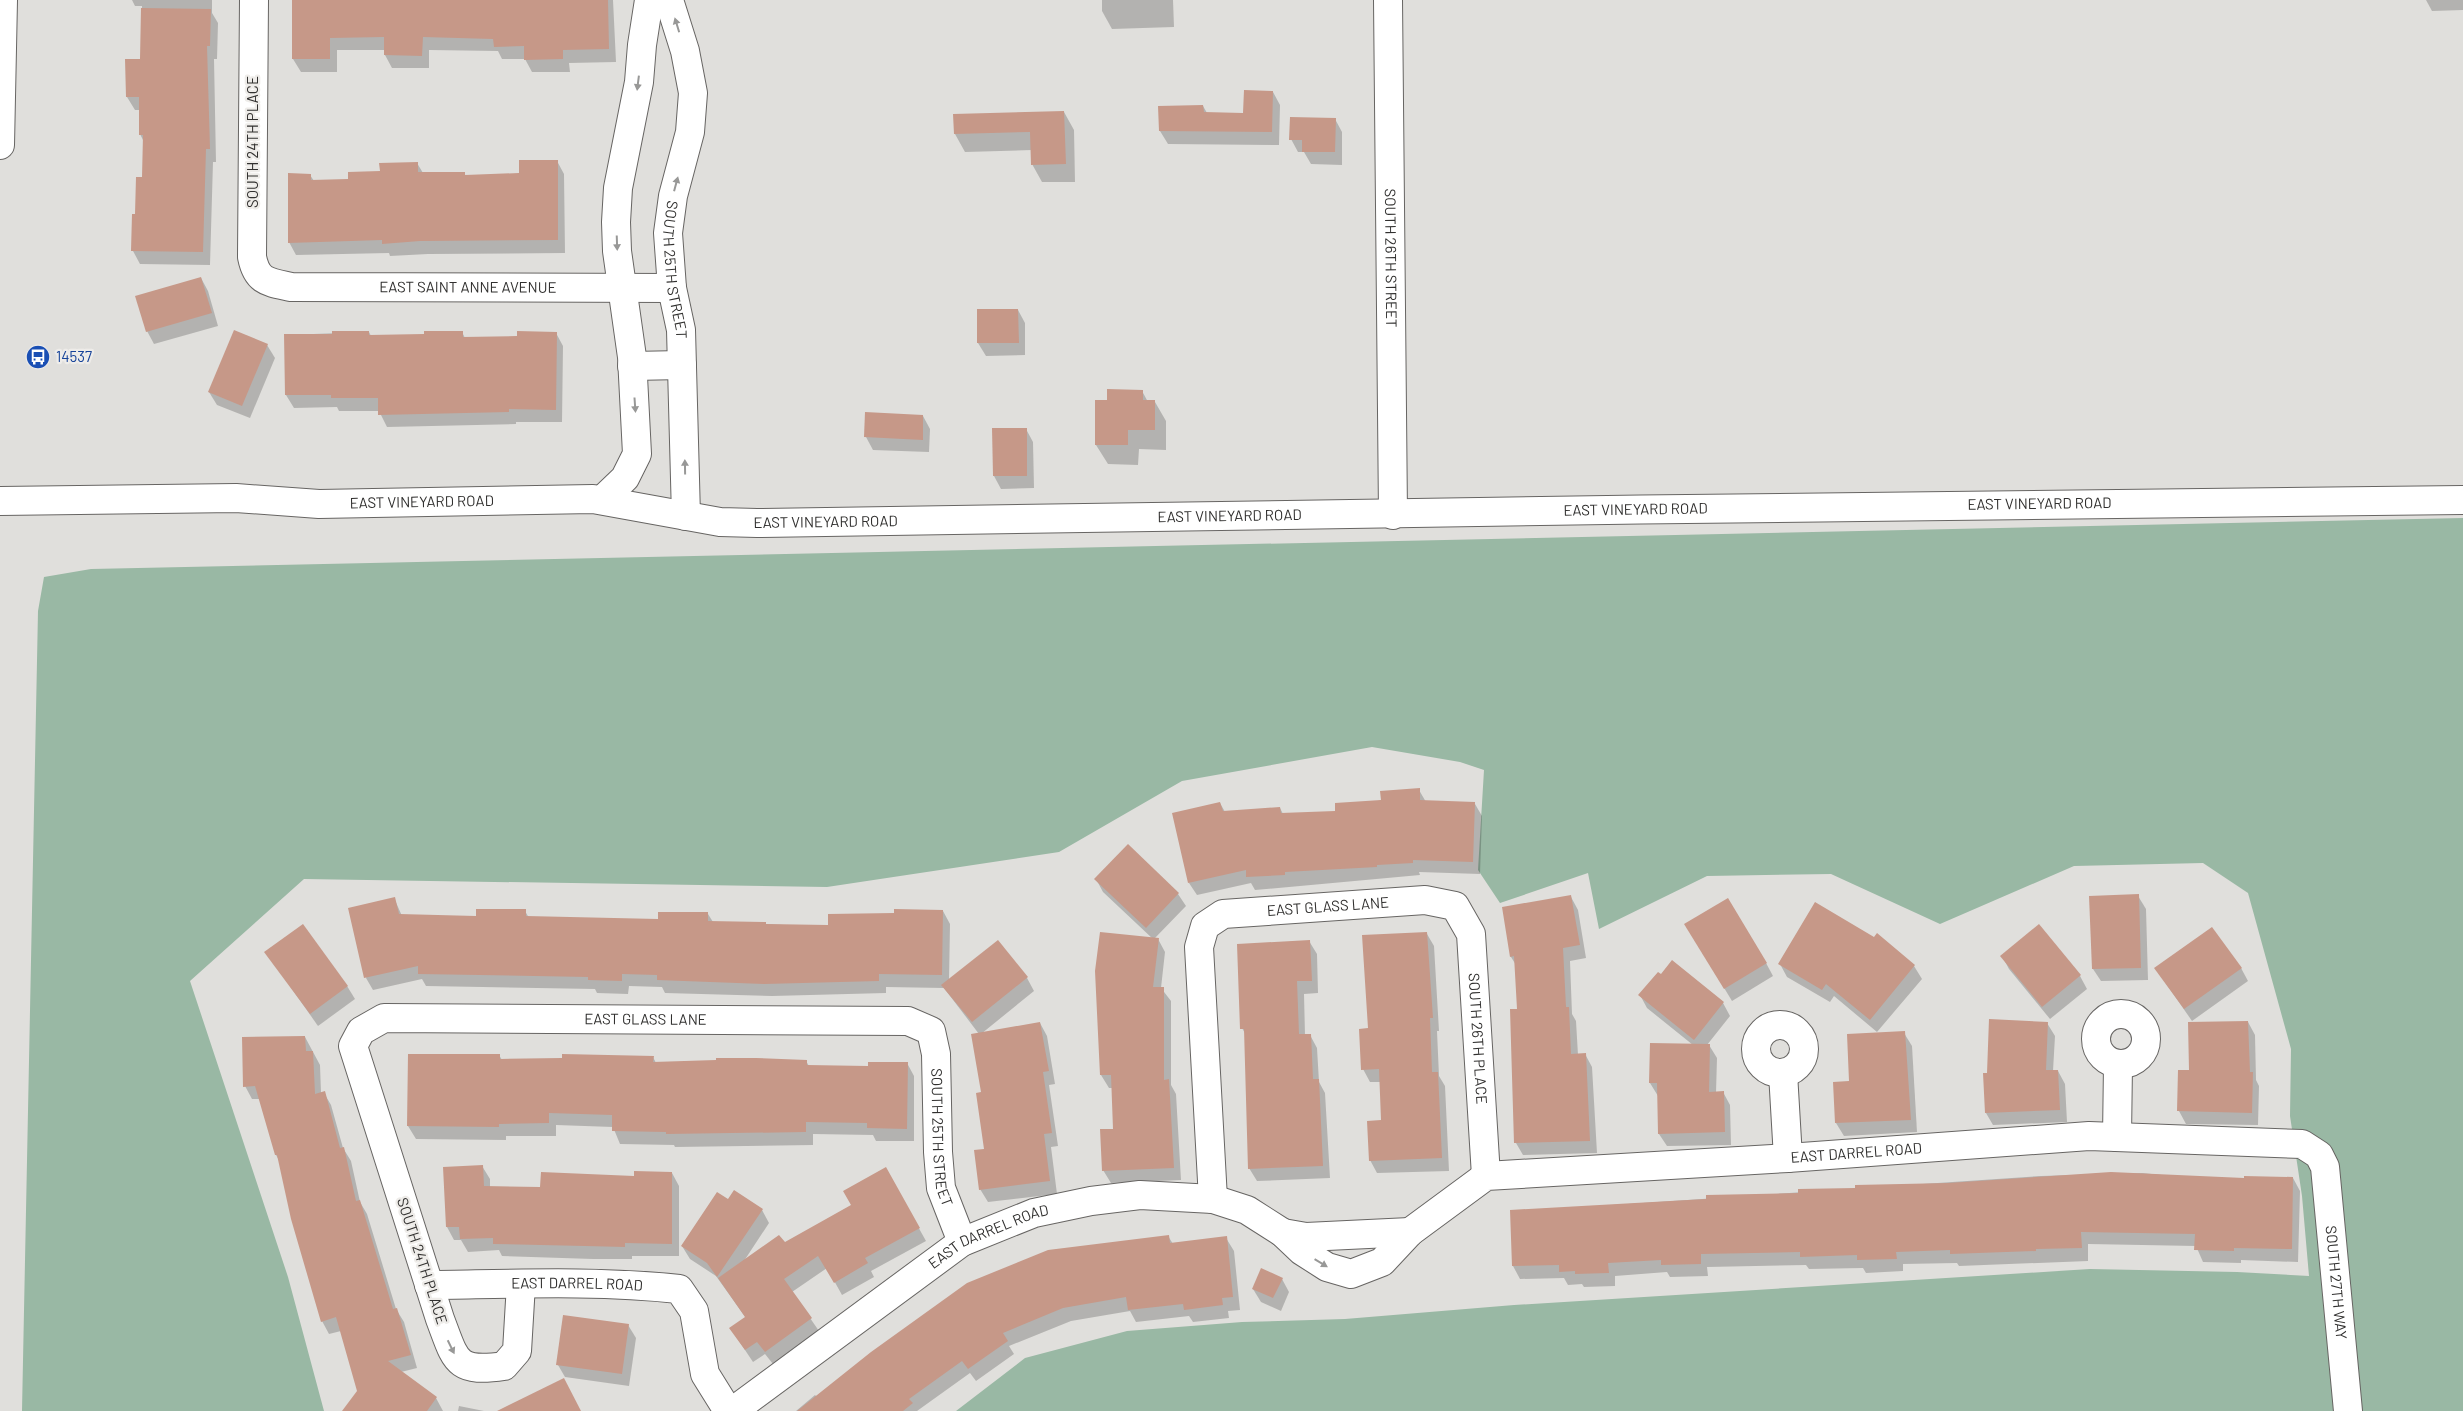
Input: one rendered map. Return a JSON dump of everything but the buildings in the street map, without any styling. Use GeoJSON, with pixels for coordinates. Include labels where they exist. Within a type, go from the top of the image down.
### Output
{"type":"FeatureCollection","features":[{"type":"Feature","properties":{"kind":"street"},"geometry":{"type":"LineString","coordinates":[[0,145],[3,0]]}},
{"type":"Feature","properties":{"kind":"street","name":"SOUTH 24TH PLACE"},"geometry":{"type":"LineString","coordinates":[[254,0],[252,257],[255,270],[263,280]]}},
{"type":"Feature","properties":{"kind":"street"},"geometry":{"type":"LineString","coordinates":[[602,500],[626,478],[637,454],[632,366],[624,288],[617,251],[618,188],[638,91],[649,0]]}},
{"type":"Feature","properties":{"kind":"street","name":"SOUTH 25TH STREET"},"geometry":{"type":"LineString","coordinates":[[669,0],[685,51],[693,93],[690,132],[673,196],[668,233],[672,288],[681,330],[686,516]]}},
{"type":"Feature","properties":{"kind":"street","name":"SOUTH 26TH STREET"},"geometry":{"type":"LineString","coordinates":[[1388,0],[1393,515]]}},
{"type":"Feature","properties":{"kind":"street","name":"EAST SAINT ANNE AVENUE"},"geometry":{"type":"LineString","coordinates":[[263,280],[291,287],[672,288]]}},
{"type":"Feature","properties":{"kind":"street"},"geometry":{"type":"LineString","coordinates":[[632,366],[682,365]]}},
{"type":"Feature","properties":{"kind":"street","name":"EAST VINEYARD ROAD"},"geometry":{"type":"LineString","coordinates":[[0,501],[236,498],[319,504],[602,500],[720,522],[758,523],[1393,515],[2108,502],[2463,500]]}},
{"type":"Feature","properties":{"kind":"street","name":"EAST GLASS LANE"},"geometry":{"type":"LineString","coordinates":[[1213,1199],[1199,946],[1205,926],[1223,914],[1425,900],[1455,906]]}},
{"type":"Feature","properties":{"kind":"street","name":"SOUTH 26TH PLACE"},"geometry":{"type":"LineString","coordinates":[[1455,906],[1471,934],[1486,1176]]}},
{"type":"Feature","properties":{"kind":"street","name":"EAST GLASS LANE"},"geometry":{"type":"LineString","coordinates":[[361,1031],[384,1018],[393,1018],[908,1020],[931,1031]]}},
{"type":"Feature","properties":{"kind":"street","name":"SOUTH 24TH PLACE"},"geometry":{"type":"LineString","coordinates":[[361,1031],[353,1046],[429,1285],[452,1350],[462,1364],[481,1370],[504,1366],[517,1351],[521,1284]]}},
{"type":"Feature","properties":{"kind":"street","name":"SOUTH 25TH STREET"},"geometry":{"type":"LineString","coordinates":[[931,1031],[936,1054],[938,1152],[941,1188],[962,1242]]}},
{"type":"Feature","properties":{"kind":"street"},"geometry":{"type":"LineString","coordinates":[[2117,1136],[2118,1065]]}},
{"type":"Feature","properties":{"kind":"street"},"geometry":{"type":"LineString","coordinates":[[1783,1073],[1788,1158]]}},
{"type":"Feature","properties":{"kind":"street","name":"EAST DARREL ROAD"},"geometry":{"type":"LineString","coordinates":[[733,1411],[962,1242],[1034,1213],[1091,1201],[1140,1196],[1213,1199],[1247,1210],[1283,1233],[1302,1251],[1327,1267],[1351,1274],[1382,1262],[1410,1232],[1486,1176],[1788,1158],[2035,1139],[2117,1136],[2302,1144],[2319,1154]]}},
{"type":"Feature","properties":{"kind":"street","name":"SOUTH 27TH WAY"},"geometry":{"type":"LineString","coordinates":[[2319,1154],[2326,1167],[2348,1411]]}},
{"type":"Feature","properties":{"kind":"street","name":"EAST DARREL ROAD"},"geometry":{"type":"LineString","coordinates":[[1283,1233],[1306,1237],[1410,1232]]}},
{"type":"Feature","properties":{"kind":"street","name":"EAST DARREL ROAD"},"geometry":{"type":"LineString","coordinates":[[429,1285],[652,1286],[679,1289],[694,1311],[706,1374],[728,1411]]}},
{"type":"Feature","properties":{"kind":"green space"},"geometry":{"type":"Polygon","coordinates":[[[2463,518],[2463,1411],[956,1411],[1025,1358],[1127,1331],[1242,1322],[1345,1319],[1514,1305],[2090,1269],[2237,1272],[2309,1276],[2302,1196],[2290,1116],[2291,1049],[2248,893],[2203,863],[2074,866],[1940,924],[1831,874],[1707,876],[1599,929],[1588,873],[1500,903],[1478,870],[1484,770],[1460,762],[1372,747],[1182,781],[1059,852],[827,887],[304,879],[190,981],[288,1277],[324,1411],[22,1411],[38,611],[44,577],[91,569],[2463,518]]]}},
{"type":"Feature","properties":{"kind":"place","name":"14537"},"geometry":{"type":"Point","coordinates":[38,357]}}]}
